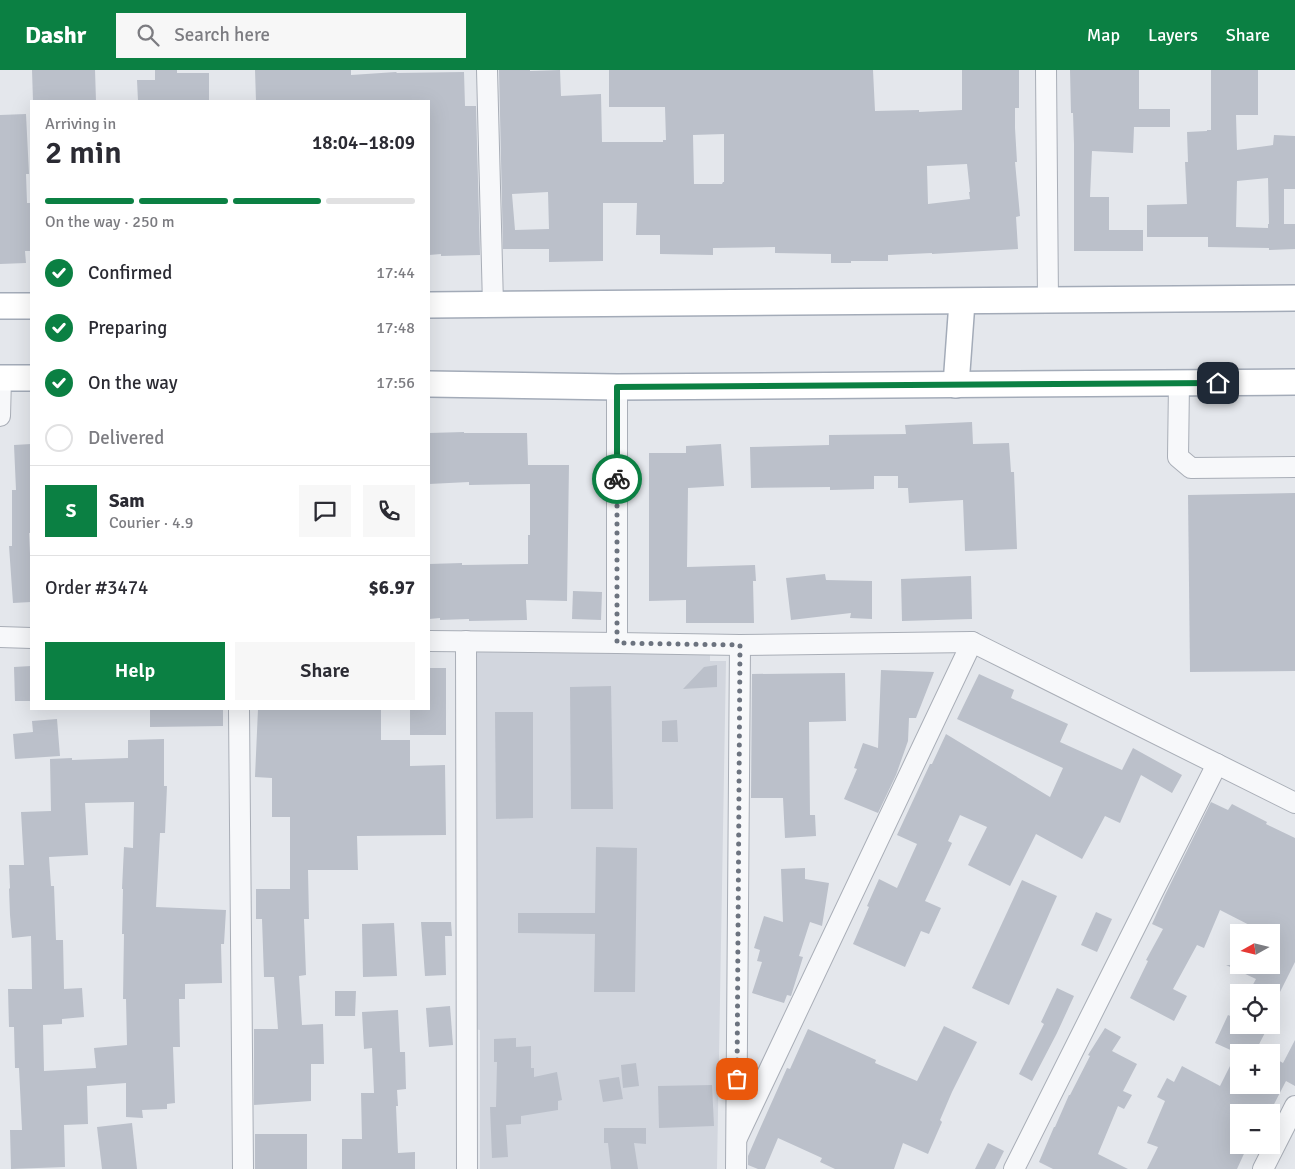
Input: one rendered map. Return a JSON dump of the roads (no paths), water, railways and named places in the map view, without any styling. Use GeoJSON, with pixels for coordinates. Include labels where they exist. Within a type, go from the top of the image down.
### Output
{"type":"FeatureCollection","features":[{"type":"Feature","properties":{"kind":"main road"},"geometry":{"type":"LineString","coordinates":[[430,306],[1295,298]]}},
{"type":"Feature","properties":{"kind":"main road"},"geometry":{"type":"LineString","coordinates":[[956,384],[962,302]]}},
{"type":"Feature","properties":{"kind":"main road"},"geometry":{"type":"LineString","coordinates":[[0,306],[30,306]]}},
{"type":"Feature","properties":{"kind":"main road"},"geometry":{"type":"LineString","coordinates":[[0,378],[30,378]]}},
{"type":"Feature","properties":{"kind":"main road"},"geometry":{"type":"LineString","coordinates":[[430,384],[617,387],[1295,382]]}},
{"type":"Feature","properties":{"kind":"street"},"geometry":{"type":"LineString","coordinates":[[487,70],[493,305]]}},
{"type":"Feature","properties":{"kind":"street"},"geometry":{"type":"LineString","coordinates":[[1046,70],[1048,301]]}},
{"type":"Feature","properties":{"kind":"street"},"geometry":{"type":"LineString","coordinates":[[0,378],[0,416]]}},
{"type":"Feature","properties":{"kind":"street"},"geometry":{"type":"LineString","coordinates":[[1179,383],[1178,457],[1191,468],[1295,467]]}},
{"type":"Feature","properties":{"kind":"street"},"geometry":{"type":"LineString","coordinates":[[617,387],[617,643]]}},
{"type":"Feature","properties":{"kind":"street"},"geometry":{"type":"LineString","coordinates":[[0,637],[30,638]]}},
{"type":"Feature","properties":{"kind":"street"},"geometry":{"type":"LineString","coordinates":[[430,641],[740,645],[972,642],[1295,803]]}},
{"type":"Feature","properties":{"kind":"street"},"geometry":{"type":"LineString","coordinates":[[466,641],[467,1169]]}},
{"type":"Feature","properties":{"kind":"street"},"geometry":{"type":"LineString","coordinates":[[737,1138],[972,642]]}},
{"type":"Feature","properties":{"kind":"street"},"geometry":{"type":"LineString","coordinates":[[736,1169],[740,645]]}},
{"type":"Feature","properties":{"kind":"street"},"geometry":{"type":"LineString","coordinates":[[240,710],[243,1169]]}},
{"type":"Feature","properties":{"kind":"street"},"geometry":{"type":"LineString","coordinates":[[1014,1169],[1217,764]]}},
{"type":"Feature","properties":{"kind":"street"},"geometry":{"type":"LineString","coordinates":[[1263,1169],[1295,1106]]}}]}
